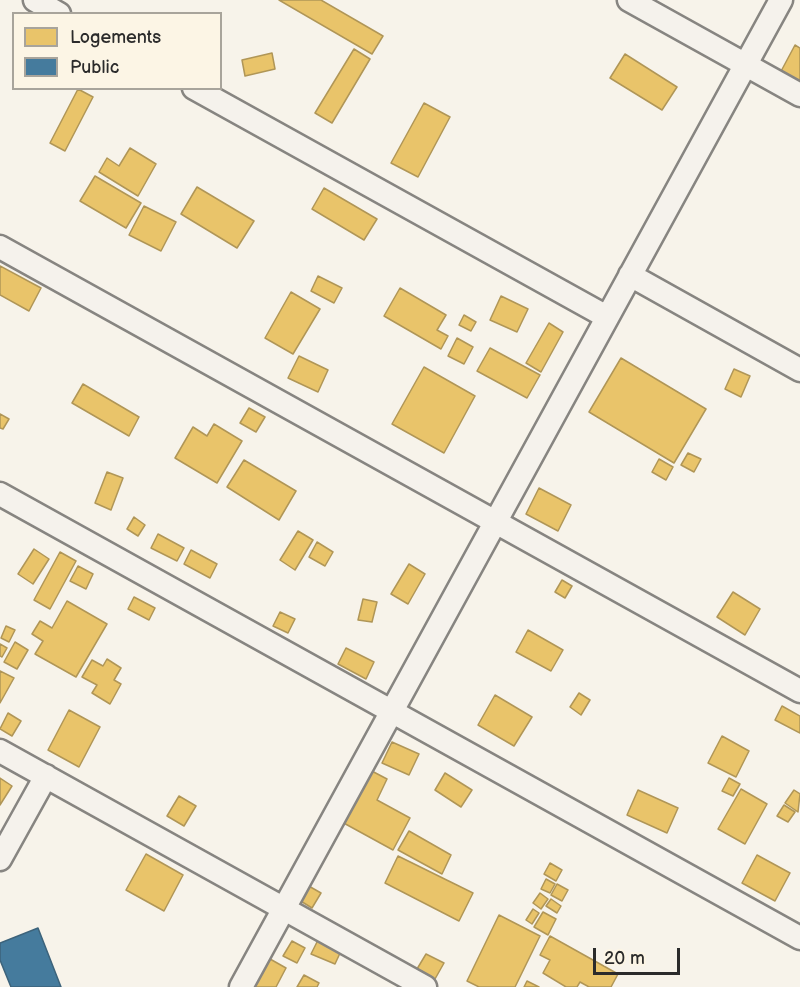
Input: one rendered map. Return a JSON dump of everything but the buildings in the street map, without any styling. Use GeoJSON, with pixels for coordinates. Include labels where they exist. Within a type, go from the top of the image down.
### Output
{"type":"FeatureCollection","features":[{"type":"Feature","properties":{"kind":"street"},"geometry":{"type":"LineString","coordinates":[[35,0],[56,12]]}},
{"type":"Feature","properties":{"kind":"street"},"geometry":{"type":"LineString","coordinates":[[629,0],[800,95]]}},
{"type":"Feature","properties":{"kind":"street"},"geometry":{"type":"LineString","coordinates":[[241,987],[781,0]]}},
{"type":"Feature","properties":{"kind":"street"},"geometry":{"type":"LineString","coordinates":[[198,90],[607,318]]}},
{"type":"Feature","properties":{"kind":"street"},"geometry":{"type":"LineString","coordinates":[[0,247],[800,691]]}},
{"type":"Feature","properties":{"kind":"street"},"geometry":{"type":"LineString","coordinates":[[630,275],[800,370]]}},
{"type":"Feature","properties":{"kind":"street"},"geometry":{"type":"LineString","coordinates":[[0,494],[800,938]]}},
{"type":"Feature","properties":{"kind":"street"},"geometry":{"type":"LineString","coordinates":[[0,751],[425,987]]}},
{"type":"Feature","properties":{"kind":"street"},"geometry":{"type":"LineString","coordinates":[[0,860],[46,776]]}}]}
